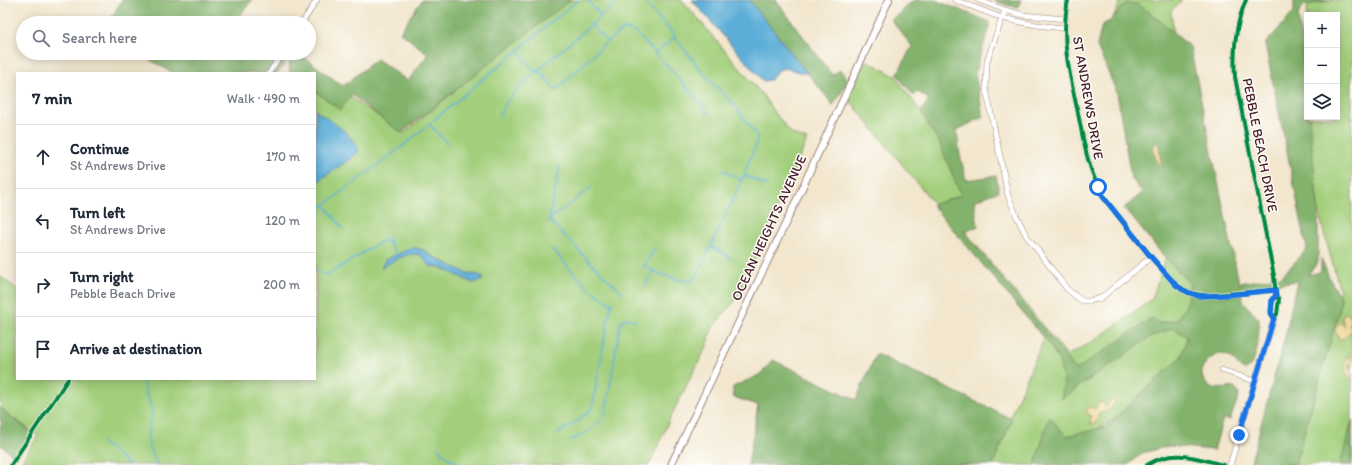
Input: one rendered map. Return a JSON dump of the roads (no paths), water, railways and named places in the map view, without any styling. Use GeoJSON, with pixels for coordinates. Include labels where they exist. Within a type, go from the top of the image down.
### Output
{"type":"FeatureCollection","features":[{"type":"Feature","properties":{"kind":"main road","name":"OCEAN HEIGHTS AVENUE"},"geometry":{"type":"LineString","coordinates":[[670,465],[797,199],[889,0]]}},
{"type":"Feature","properties":{"kind":"street"},"geometry":{"type":"LineString","coordinates":[[307,16],[317,0]]}},
{"type":"Feature","properties":{"kind":"street"},"geometry":{"type":"LineString","coordinates":[[955,0],[1002,18],[1036,25],[1064,28]]}},
{"type":"Feature","properties":{"kind":"street"},"geometry":{"type":"LineString","coordinates":[[978,0],[1005,10],[1036,17],[1065,19]]}},
{"type":"Feature","properties":{"kind":"street","name":"ST ANDREWS DRIVE"},"geometry":{"type":"LineString","coordinates":[[1068,0],[1064,28],[1065,50],[1070,79],[1091,172],[1104,198],[1151,257],[1176,285],[1183,290],[1198,296],[1216,296],[1275,290]]}},
{"type":"Feature","properties":{"kind":"street","name":"PEBBLE BEACH DRIVE"},"geometry":{"type":"LineString","coordinates":[[1230,465],[1274,318],[1271,313],[1272,299],[1276,296],[1274,276],[1235,77],[1234,52],[1236,32],[1240,14],[1246,0]]}},
{"type":"Feature","properties":{"kind":"street"},"geometry":{"type":"LineString","coordinates":[[1005,10],[988,61],[986,89],[1008,195],[1028,239],[1067,289],[1083,301],[1101,298],[1151,257]]}},
{"type":"Feature","properties":{"kind":"street"},"geometry":{"type":"LineString","coordinates":[[270,72],[277,60]]}},
{"type":"Feature","properties":{"kind":"street"},"geometry":{"type":"LineString","coordinates":[[1222,370],[1254,381]]}},
{"type":"Feature","properties":{"kind":"street"},"geometry":{"type":"LineString","coordinates":[[11,465],[67,380]]}},
{"type":"Feature","properties":{"kind":"street"},"geometry":{"type":"LineString","coordinates":[[1146,465],[1161,457],[1178,455],[1224,465]]}},
{"type":"Feature","properties":{"kind":"water"},"geometry":{"type":"Polygon","coordinates":[[[692,0],[749,0],[808,74],[784,68],[777,71],[771,80],[763,81],[692,0]]]}},
{"type":"Feature","properties":{"kind":"water"},"geometry":{"type":"Polygon","coordinates":[[[316,111],[334,123],[352,139],[359,151],[353,157],[316,182],[316,111]]]}},
{"type":"Feature","properties":{"kind":"water"},"geometry":{"type":"Polygon","coordinates":[[[411,248],[423,250],[464,272],[482,276],[483,280],[473,283],[442,268],[430,266],[422,256],[417,254],[407,255],[381,268],[385,260],[411,248]]]}},
{"type":"Feature","properties":{"kind":"waterway"},"geometry":{"type":"LineString","coordinates":[[316,211],[403,146],[578,0]]}},
{"type":"Feature","properties":{"kind":"waterway"},"geometry":{"type":"LineString","coordinates":[[587,0],[600,15]]}},
{"type":"Feature","properties":{"kind":"waterway"},"geometry":{"type":"LineString","coordinates":[[499,116],[507,101],[522,84],[620,0]]}},
{"type":"Feature","properties":{"kind":"waterway"},"geometry":{"type":"LineString","coordinates":[[643,0],[668,28],[702,72],[733,104],[757,136],[756,144],[744,175],[695,278],[688,281],[682,281],[644,267],[655,248]]}},
{"type":"Feature","properties":{"kind":"waterway"},"geometry":{"type":"LineString","coordinates":[[591,24],[607,42]]}},
{"type":"Feature","properties":{"kind":"waterway"},"geometry":{"type":"LineString","coordinates":[[518,50],[533,70],[540,72],[556,90],[607,42],[625,29],[636,33],[675,74],[705,109],[708,115]]}},
{"type":"Feature","properties":{"kind":"waterway"},"geometry":{"type":"LineString","coordinates":[[656,53],[675,37]]}},
{"type":"Feature","properties":{"kind":"waterway"},"geometry":{"type":"LineString","coordinates":[[429,124],[447,143]]}},
{"type":"Feature","properties":{"kind":"waterway"},"geometry":{"type":"LineString","coordinates":[[549,220],[560,165]]}},
{"type":"Feature","properties":{"kind":"waterway"},"geometry":{"type":"LineString","coordinates":[[722,170],[742,180]]}},
{"type":"Feature","properties":{"kind":"waterway"},"geometry":{"type":"LineString","coordinates":[[744,175],[767,186]]}},
{"type":"Feature","properties":{"kind":"waterway"},"geometry":{"type":"LineString","coordinates":[[550,219],[591,188]]}},
{"type":"Feature","properties":{"kind":"waterway"},"geometry":{"type":"LineString","coordinates":[[324,204],[343,229]]}},
{"type":"Feature","properties":{"kind":"waterway"},"geometry":{"type":"LineString","coordinates":[[548,221],[549,220],[623,293]]}},
{"type":"Feature","properties":{"kind":"waterway"},"geometry":{"type":"LineString","coordinates":[[388,235],[391,245]]}},
{"type":"Feature","properties":{"kind":"waterway"},"geometry":{"type":"LineString","coordinates":[[316,269],[322,274],[327,275],[384,240],[391,246],[396,256]]}},
{"type":"Feature","properties":{"kind":"waterway"},"geometry":{"type":"LineString","coordinates":[[712,247],[731,258]]}},
{"type":"Feature","properties":{"kind":"waterway"},"geometry":{"type":"LineString","coordinates":[[552,249],[585,285],[611,304],[613,303]]}},
{"type":"Feature","properties":{"kind":"waterway"},"geometry":{"type":"LineString","coordinates":[[645,286],[653,270]]}},
{"type":"Feature","properties":{"kind":"waterway"},"geometry":{"type":"LineString","coordinates":[[557,434],[579,420],[592,408],[611,304]]}},
{"type":"Feature","properties":{"kind":"waterway"},"geometry":{"type":"LineString","coordinates":[[572,440],[595,426],[606,412],[620,324],[625,318],[635,320]]}},
{"type":"Feature","properties":{"kind":"waterway"},"geometry":{"type":"LineString","coordinates":[[143,380],[152,412],[148,432],[148,442],[151,452],[158,465]]}},
{"type":"Feature","properties":{"kind":"waterway"},"geometry":{"type":"LineString","coordinates":[[102,442],[129,465]]}},
{"type":"Feature","properties":{"kind":"waterway"},"geometry":{"type":"LineString","coordinates":[[437,447],[446,456],[461,465]]}}]}
